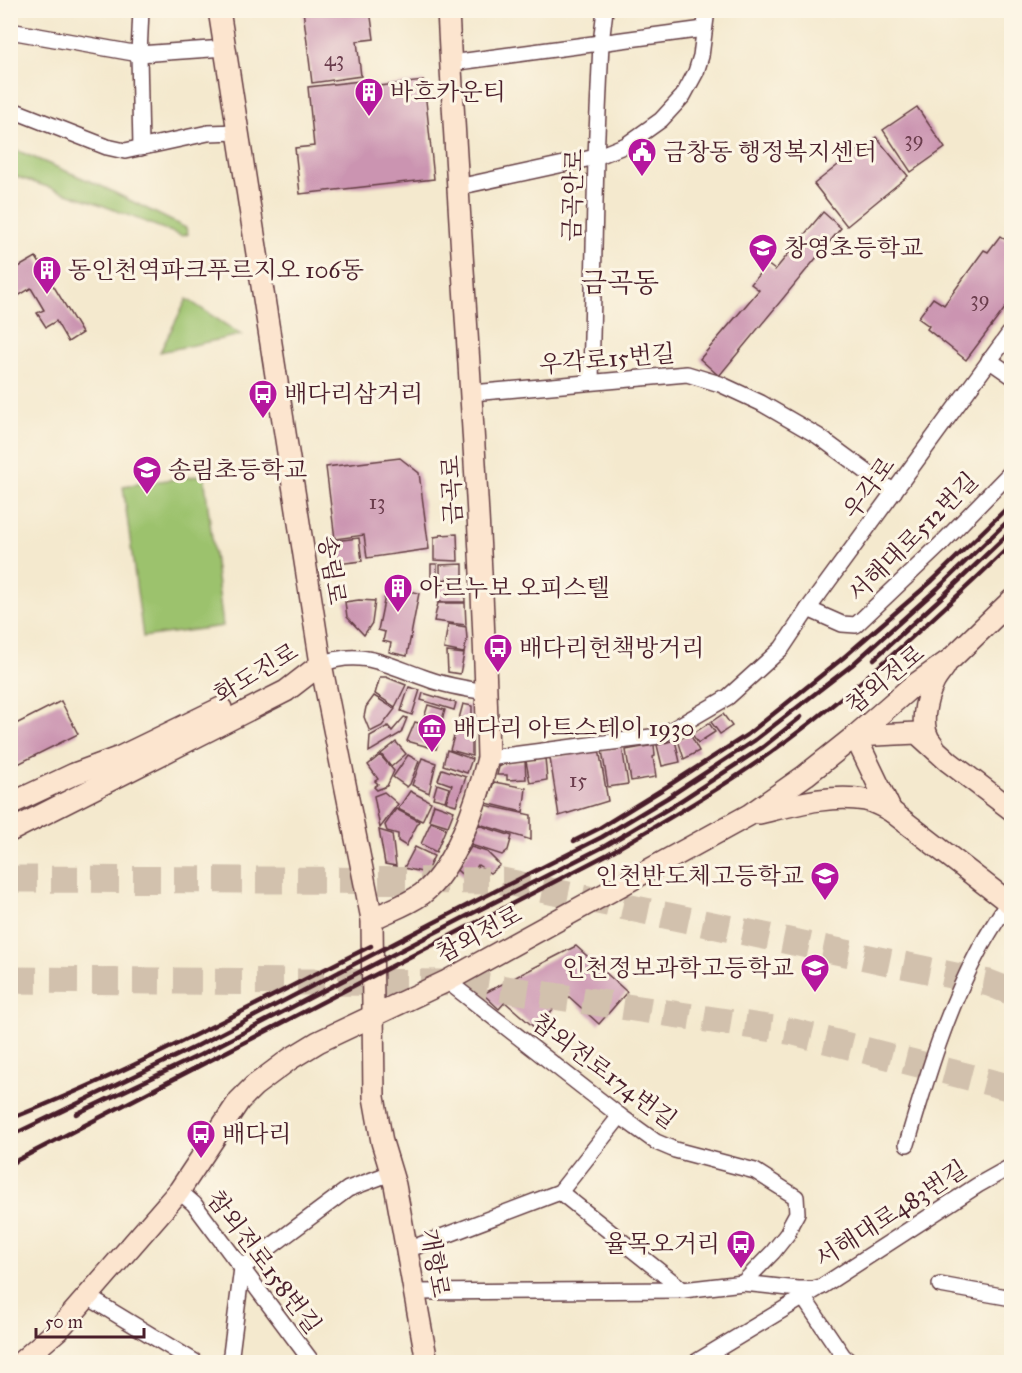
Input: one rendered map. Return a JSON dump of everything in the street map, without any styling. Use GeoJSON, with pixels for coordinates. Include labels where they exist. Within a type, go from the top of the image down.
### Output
{"type":"FeatureCollection","features":[{"type":"Feature","properties":{"kind":"main road","name":"송림로"},"geometry":{"type":"LineString","coordinates":[[219,10],[321,664],[372,919],[374,1015]]}},
{"type":"Feature","properties":{"kind":"main road","name":"금곡로"},"geometry":{"type":"LineString","coordinates":[[372,919],[411,901],[438,877],[450,858],[469,816],[482,784],[488,758],[487,692],[472,393],[466,329],[448,10]]}},
{"type":"Feature","properties":{"kind":"main road","name":"참외전로"},"geometry":{"type":"LineString","coordinates":[[21,1362],[59,1329],[179,1191],[239,1101],[254,1086],[309,1047],[447,981],[750,815],[806,775],[910,688],[951,658],[1011,600]]}},
{"type":"Feature","properties":{"kind":"main road"},"geometry":{"type":"LineString","coordinates":[[949,762],[927,738],[924,719],[934,682],[951,658]]}},
{"type":"Feature","properties":{"kind":"main road","name":"화도진로"},"geometry":{"type":"LineString","coordinates":[[10,804],[74,774],[120,757],[284,678],[321,664]]}},
{"type":"Feature","properties":{"kind":"main road","name":"화도진로"},"geometry":{"type":"LineString","coordinates":[[10,831],[286,691],[321,664]]}},
{"type":"Feature","properties":{"kind":"main road"},"geometry":{"type":"LineString","coordinates":[[891,811],[855,736],[917,733],[949,762],[1011,810]]}},
{"type":"Feature","properties":{"kind":"main road"},"geometry":{"type":"LineString","coordinates":[[750,815],[836,798],[867,800],[891,811],[1010,904]]}},
{"type":"Feature","properties":{"kind":"main road","name":"개항로"},"geometry":{"type":"LineString","coordinates":[[374,1015],[374,1097],[382,1142],[395,1185],[427,1362]]}},
{"type":"Feature","properties":{"kind":"street"},"geometry":{"type":"LineString","coordinates":[[141,10],[139,54],[141,148]]}},
{"type":"Feature","properties":{"kind":"street","name":"금곡안로"},"geometry":{"type":"LineString","coordinates":[[591,382],[596,157],[601,43],[605,10]]}},
{"type":"Feature","properties":{"kind":"street"},"geometry":{"type":"LineString","coordinates":[[458,187],[596,157],[626,145],[661,120],[683,96],[696,72],[707,10]]}},
{"type":"Feature","properties":{"kind":"street"},"geometry":{"type":"LineString","coordinates":[[451,63],[704,29]]}},
{"type":"Feature","properties":{"kind":"street"},"geometry":{"type":"LineString","coordinates":[[10,31],[139,54],[225,48]]}},
{"type":"Feature","properties":{"kind":"street"},"geometry":{"type":"LineString","coordinates":[[10,109],[116,150],[125,151],[208,133],[238,132]]}},
{"type":"Feature","properties":{"kind":"street","name":"우각로"},"geometry":{"type":"LineString","coordinates":[[488,758],[659,736],[728,697],[782,648],[1011,330]]}},
{"type":"Feature","properties":{"kind":"street"},"geometry":{"type":"LineString","coordinates":[[989,360],[1011,376]]}},
{"type":"Feature","properties":{"kind":"street","name":"우각로15번길"},"geometry":{"type":"LineString","coordinates":[[472,393],[687,374],[720,384],[761,403],[818,436],[894,492]]}},
{"type":"Feature","properties":{"kind":"street","name":"서해대로512번길"},"geometry":{"type":"LineString","coordinates":[[808,609],[842,624],[856,625],[941,544],[1011,471]]}},
{"type":"Feature","properties":{"kind":"street"},"geometry":{"type":"LineString","coordinates":[[321,664],[333,659],[356,657],[380,661],[429,680],[457,688],[487,692]]}},
{"type":"Feature","properties":{"kind":"street"},"geometry":{"type":"LineString","coordinates":[[907,1144],[924,1087],[957,997],[977,953],[1010,904]]}},
{"type":"Feature","properties":{"kind":"street","name":"참외전로174번길"},"geometry":{"type":"LineString","coordinates":[[447,981],[656,1142],[675,1150],[755,1171],[796,1197],[797,1213],[790,1224],[788,1233],[743,1283]]}},
{"type":"Feature","properties":{"kind":"street"},"geometry":{"type":"LineString","coordinates":[[407,1250],[560,1192],[620,1116]]}},
{"type":"Feature","properties":{"kind":"street","name":"서해대로483번길"},"geometry":{"type":"LineString","coordinates":[[414,1292],[683,1290],[743,1283],[814,1289],[821,1287],[1011,1166]]}},
{"type":"Feature","properties":{"kind":"street"},"geometry":{"type":"LineString","coordinates":[[230,1362],[242,1268],[348,1190],[391,1173]]}},
{"type":"Feature","properties":{"kind":"street","name":"참외전로158번길"},"geometry":{"type":"LineString","coordinates":[[179,1191],[194,1204],[312,1362]]}},
{"type":"Feature","properties":{"kind":"street"},"geometry":{"type":"LineString","coordinates":[[560,1192],[683,1290]]}},
{"type":"Feature","properties":{"kind":"street"},"geometry":{"type":"LineString","coordinates":[[940,1285],[1011,1298]]}},
{"type":"Feature","properties":{"kind":"street"},"geometry":{"type":"LineString","coordinates":[[696,1362],[821,1287]]}},
{"type":"Feature","properties":{"kind":"street"},"geometry":{"type":"LineString","coordinates":[[88,1297],[195,1362]]}},
{"type":"Feature","properties":{"kind":"street"},"geometry":{"type":"LineString","coordinates":[[803,1297],[843,1356],[850,1362]]}},
{"type":"Feature","properties":{"kind":"green space"},"geometry":{"type":"Polygon","coordinates":[[[11,148],[99,185],[186,228],[188,234],[182,236],[91,201],[11,175],[11,148]]]}},
{"type":"Feature","properties":{"kind":"green space"},"geometry":{"type":"Polygon","coordinates":[[[187,299],[241,335],[160,352],[187,299]]]}},
{"type":"Feature","properties":{"kind":"green space"},"geometry":{"type":"Polygon","coordinates":[[[204,475],[223,626],[143,637],[123,486],[204,475]]]}},
{"type":"Feature","properties":{"kind":"building"},"geometry":{"type":"Polygon","coordinates":[[[303,10],[370,10],[374,39],[357,41],[361,76],[312,83],[303,10]]]}},
{"type":"Feature","properties":{"kind":"building","name":"바흐카운티"},"geometry":{"type":"Polygon","coordinates":[[[360,81],[361,88],[424,81],[434,179],[300,194],[295,148],[314,146],[308,87],[360,81]]]}},
{"type":"Feature","properties":{"kind":"building"},"geometry":{"type":"Polygon","coordinates":[[[917,107],[945,148],[911,172],[883,130],[917,107]]]}},
{"type":"Feature","properties":{"kind":"building"},"geometry":{"type":"Polygon","coordinates":[[[876,137],[908,176],[847,226],[814,184],[876,137]]]}},
{"type":"Feature","properties":{"kind":"building"},"geometry":{"type":"Polygon","coordinates":[[[823,212],[841,228],[719,376],[700,359],[759,290],[751,284],[767,264],[775,270],[823,212]]]}},
{"type":"Feature","properties":{"kind":"building"},"geometry":{"type":"Polygon","coordinates":[[[1000,236],[1012,244],[1012,299],[966,360],[927,329],[929,326],[918,318],[933,298],[944,305],[984,250],[988,252],[1000,236]]]}},
{"type":"Feature","properties":{"kind":"building","name":"동인천역파크푸르지오 106동"},"geometry":{"type":"Polygon","coordinates":[[[36,257],[82,333],[68,342],[56,321],[46,327],[37,313],[44,310],[31,288],[10,301],[10,272],[36,257]]]}},
{"type":"Feature","properties":{"kind":"building"},"geometry":{"type":"Polygon","coordinates":[[[400,458],[419,473],[429,549],[367,558],[364,535],[335,539],[326,467],[400,458]]]}},
{"type":"Feature","properties":{"kind":"building"},"geometry":{"type":"Polygon","coordinates":[[[457,534],[458,561],[434,560],[434,537],[457,534]]]}},
{"type":"Feature","properties":{"kind":"building"},"geometry":{"type":"Polygon","coordinates":[[[359,538],[362,561],[337,564],[334,541],[359,538]]]}},
{"type":"Feature","properties":{"kind":"building"},"geometry":{"type":"Polygon","coordinates":[[[431,564],[437,564],[437,580],[431,580],[431,564]]]}},
{"type":"Feature","properties":{"kind":"building"},"geometry":{"type":"Polygon","coordinates":[[[463,564],[463,577],[447,577],[447,579],[440,580],[440,565],[463,564]]]}},
{"type":"Feature","properties":{"kind":"building"},"geometry":{"type":"Polygon","coordinates":[[[464,578],[465,602],[437,602],[437,581],[464,578]]]}},
{"type":"Feature","properties":{"kind":"building","name":"아르누보 오피스텔"},"geometry":{"type":"Polygon","coordinates":[[[394,588],[419,593],[407,656],[389,652],[391,643],[383,641],[385,632],[378,630],[385,596],[392,597],[394,588]]]}},
{"type":"Feature","properties":{"kind":"building"},"geometry":{"type":"Polygon","coordinates":[[[375,601],[372,623],[364,635],[347,617],[345,602],[375,601]]]}},
{"type":"Feature","properties":{"kind":"building"},"geometry":{"type":"Polygon","coordinates":[[[438,603],[465,603],[466,625],[434,621],[438,603]]]}},
{"type":"Feature","properties":{"kind":"building"},"geometry":{"type":"Polygon","coordinates":[[[448,624],[466,627],[467,639],[464,653],[444,649],[448,624]]]}},
{"type":"Feature","properties":{"kind":"building"},"geometry":{"type":"Polygon","coordinates":[[[447,652],[464,654],[460,674],[448,672],[447,652]]]}},
{"type":"Feature","properties":{"kind":"building"},"geometry":{"type":"Polygon","coordinates":[[[380,677],[406,685],[395,707],[375,694],[380,677]]]}},
{"type":"Feature","properties":{"kind":"building"},"geometry":{"type":"Polygon","coordinates":[[[409,687],[420,690],[412,715],[401,711],[409,687]]]}},
{"type":"Feature","properties":{"kind":"building"},"geometry":{"type":"Polygon","coordinates":[[[423,693],[456,703],[454,710],[421,700],[423,693]]]}},
{"type":"Feature","properties":{"kind":"building"},"geometry":{"type":"Polygon","coordinates":[[[374,696],[395,709],[382,726],[370,732],[364,717],[366,707],[374,696]]]}},
{"type":"Feature","properties":{"kind":"building"},"geometry":{"type":"Polygon","coordinates":[[[61,701],[78,734],[10,768],[10,727],[61,701]]]}},
{"type":"Feature","properties":{"kind":"building"},"geometry":{"type":"Polygon","coordinates":[[[463,704],[472,706],[472,731],[457,726],[463,704]]]}},
{"type":"Feature","properties":{"kind":"building"},"geometry":{"type":"Polygon","coordinates":[[[428,705],[445,710],[440,726],[423,721],[428,705]]]}},
{"type":"Feature","properties":{"kind":"building"},"geometry":{"type":"Polygon","coordinates":[[[723,714],[732,726],[720,734],[711,722],[723,714]]]}},
{"type":"Feature","properties":{"kind":"building"},"geometry":{"type":"Polygon","coordinates":[[[404,717],[407,718],[401,733],[369,752],[370,736],[388,726],[392,731],[404,717]]]}},
{"type":"Feature","properties":{"kind":"building"},"geometry":{"type":"Polygon","coordinates":[[[415,722],[441,730],[436,749],[407,741],[415,722]]]}},
{"type":"Feature","properties":{"kind":"building"},"geometry":{"type":"Polygon","coordinates":[[[709,723],[715,732],[698,743],[692,734],[709,723]]]}},
{"type":"Feature","properties":{"kind":"building"},"geometry":{"type":"Polygon","coordinates":[[[456,729],[472,735],[472,756],[450,750],[456,729]]]}},
{"type":"Feature","properties":{"kind":"building"},"geometry":{"type":"Polygon","coordinates":[[[690,734],[699,751],[684,759],[678,740],[690,734]]]}},
{"type":"Feature","properties":{"kind":"building"},"geometry":{"type":"Polygon","coordinates":[[[675,740],[680,762],[662,766],[657,745],[675,740]]]}},
{"type":"Feature","properties":{"kind":"building"},"geometry":{"type":"Polygon","coordinates":[[[396,742],[406,754],[391,767],[381,754],[396,742]]]}},
{"type":"Feature","properties":{"kind":"building"},"geometry":{"type":"Polygon","coordinates":[[[654,745],[656,777],[631,781],[626,750],[654,745]]]}},
{"type":"Feature","properties":{"kind":"building"},"geometry":{"type":"Polygon","coordinates":[[[622,747],[628,784],[608,787],[602,750],[622,747]]]}},
{"type":"Feature","properties":{"kind":"building"},"geometry":{"type":"Polygon","coordinates":[[[599,749],[608,801],[559,816],[550,758],[599,749]]]}},
{"type":"Feature","properties":{"kind":"building"},"geometry":{"type":"Polygon","coordinates":[[[447,750],[472,759],[467,773],[443,765],[447,750]]]}},
{"type":"Feature","properties":{"kind":"building"},"geometry":{"type":"Polygon","coordinates":[[[380,755],[394,771],[387,786],[377,790],[374,787],[378,784],[375,781],[378,779],[368,765],[380,755]]]}},
{"type":"Feature","properties":{"kind":"building"},"geometry":{"type":"Polygon","coordinates":[[[408,755],[419,761],[407,787],[393,777],[408,755]]]}},
{"type":"Feature","properties":{"kind":"building"},"geometry":{"type":"Polygon","coordinates":[[[422,758],[436,763],[429,793],[412,785],[422,758]]]}},
{"type":"Feature","properties":{"kind":"building"},"geometry":{"type":"Polygon","coordinates":[[[545,758],[547,780],[530,783],[526,761],[545,758]]]}},
{"type":"Feature","properties":{"kind":"building"},"geometry":{"type":"Polygon","coordinates":[[[525,761],[526,779],[507,780],[507,775],[497,775],[499,767],[504,764],[525,761]]]}},
{"type":"Feature","properties":{"kind":"building"},"geometry":{"type":"Polygon","coordinates":[[[442,769],[466,777],[456,805],[446,802],[452,785],[438,780],[442,769]]]}},
{"type":"Feature","properties":{"kind":"building"},"geometry":{"type":"Polygon","coordinates":[[[494,782],[526,788],[523,812],[486,803],[494,782]]]}},
{"type":"Feature","properties":{"kind":"building"},"geometry":{"type":"Polygon","coordinates":[[[437,784],[449,788],[445,801],[433,798],[437,784]]]}},
{"type":"Feature","properties":{"kind":"building"},"geometry":{"type":"Polygon","coordinates":[[[410,791],[431,802],[422,821],[398,809],[410,791]]]}},
{"type":"Feature","properties":{"kind":"building"},"geometry":{"type":"Polygon","coordinates":[[[384,792],[398,804],[380,828],[374,796],[384,792]]]}},
{"type":"Feature","properties":{"kind":"building"},"geometry":{"type":"Polygon","coordinates":[[[434,804],[454,811],[448,826],[429,820],[434,804]]]}},
{"type":"Feature","properties":{"kind":"building"},"geometry":{"type":"Polygon","coordinates":[[[485,805],[531,815],[531,840],[479,824],[485,805]]]}},
{"type":"Feature","properties":{"kind":"building"},"geometry":{"type":"Polygon","coordinates":[[[396,809],[419,821],[406,846],[398,841],[398,834],[387,831],[385,825],[396,809]]]}},
{"type":"Feature","properties":{"kind":"building"},"geometry":{"type":"Polygon","coordinates":[[[431,822],[446,828],[436,852],[421,844],[431,822]]]}},
{"type":"Feature","properties":{"kind":"building"},"geometry":{"type":"Polygon","coordinates":[[[478,825],[512,836],[508,850],[502,855],[471,845],[478,825]]]}},
{"type":"Feature","properties":{"kind":"building"},"geometry":{"type":"Polygon","coordinates":[[[379,830],[392,834],[396,866],[385,864],[379,830]]]}},
{"type":"Feature","properties":{"kind":"building"},"geometry":{"type":"Polygon","coordinates":[[[415,847],[434,856],[426,873],[404,868],[415,847]]]}},
{"type":"Feature","properties":{"kind":"building"},"geometry":{"type":"Polygon","coordinates":[[[471,847],[487,852],[500,865],[490,873],[478,865],[468,880],[457,870],[471,847]]]}},
{"type":"Feature","properties":{"kind":"building"},"geometry":{"type":"Polygon","coordinates":[[[576,946],[627,992],[599,1024],[566,994],[536,1029],[505,1002],[499,1009],[483,994],[576,946]]]}},
{"type":"Feature","properties":{"kind":"tunnel"},"geometry":{"type":"LineString","coordinates":[[10,879],[502,881],[989,983],[1012,992]]}},
{"type":"Feature","properties":{"kind":"tunnel"},"geometry":{"type":"LineString","coordinates":[[10,980],[466,983],[794,1032],[1012,1088]]}},
{"type":"Feature","properties":{"kind":"railway"},"geometry":{"type":"LineString","coordinates":[[574,841],[598,829],[747,735],[843,658],[932,581],[1012,503]]}},
{"type":"Feature","properties":{"kind":"railway"},"geometry":{"type":"LineString","coordinates":[[10,1136],[195,1047],[602,837],[667,798],[755,740],[852,665],[938,588],[1012,517]]}},
{"type":"Feature","properties":{"kind":"railway"},"geometry":{"type":"LineString","coordinates":[[874,659],[1012,530]]}},
{"type":"Feature","properties":{"kind":"railway"},"geometry":{"type":"LineString","coordinates":[[10,1164],[608,854],[731,780],[802,729],[864,679],[925,626],[1012,544]]}},
{"type":"Feature","properties":{"kind":"railway"},"geometry":{"type":"LineString","coordinates":[[76,1114],[200,1055],[605,846],[671,807],[763,747],[801,717]]}},
{"type":"Feature","properties":{"kind":"railway"},"geometry":{"type":"LineString","coordinates":[[10,1119],[148,1058],[371,946]]}},
{"type":"Feature","properties":{"kind":"place","name":"바흐카운티"},"geometry":{"type":"Point","coordinates":[369,118]}},
{"type":"Feature","properties":{"kind":"place","name":"금창동 행정복지센터"},"geometry":{"type":"Point","coordinates":[642,178]}},
{"type":"Feature","properties":{"kind":"place","name":"창영초등학교"},"geometry":{"type":"Point","coordinates":[763,274]}},
{"type":"Feature","properties":{"kind":"place","name":"동인천역파크푸르지오 106동"},"geometry":{"type":"Point","coordinates":[47,296]}},
{"type":"Feature","properties":{"kind":"place","name":"배다리삼거리"},"geometry":{"type":"Point","coordinates":[263,420]}},
{"type":"Feature","properties":{"kind":"place","name":"송림초등학교"},"geometry":{"type":"Point","coordinates":[147,496]}},
{"type":"Feature","properties":{"kind":"place","name":"아르누보 오피스텔"},"geometry":{"type":"Point","coordinates":[398,614]}},
{"type":"Feature","properties":{"kind":"place","name":"배다리헌책방거리"},"geometry":{"type":"Point","coordinates":[498,674]}},
{"type":"Feature","properties":{"kind":"place","name":"배다리 아트스테이 1930"},"geometry":{"type":"Point","coordinates":[432,754]}},
{"type":"Feature","properties":{"kind":"place","name":"인천반도체고등학교"},"geometry":{"type":"Point","coordinates":[825,902]}},
{"type":"Feature","properties":{"kind":"place","name":"인천정보과학고등학교"},"geometry":{"type":"Point","coordinates":[815,994]}},
{"type":"Feature","properties":{"kind":"place","name":"배다리"},"geometry":{"type":"Point","coordinates":[201,1160]}},
{"type":"Feature","properties":{"kind":"place","name":"율목오거리"},"geometry":{"type":"Point","coordinates":[741,1270]}},
{"type":"Feature","properties":{"kind":"district","name":"금곡동"},"geometry":{"type":"Point","coordinates":[620,282]}}]}
